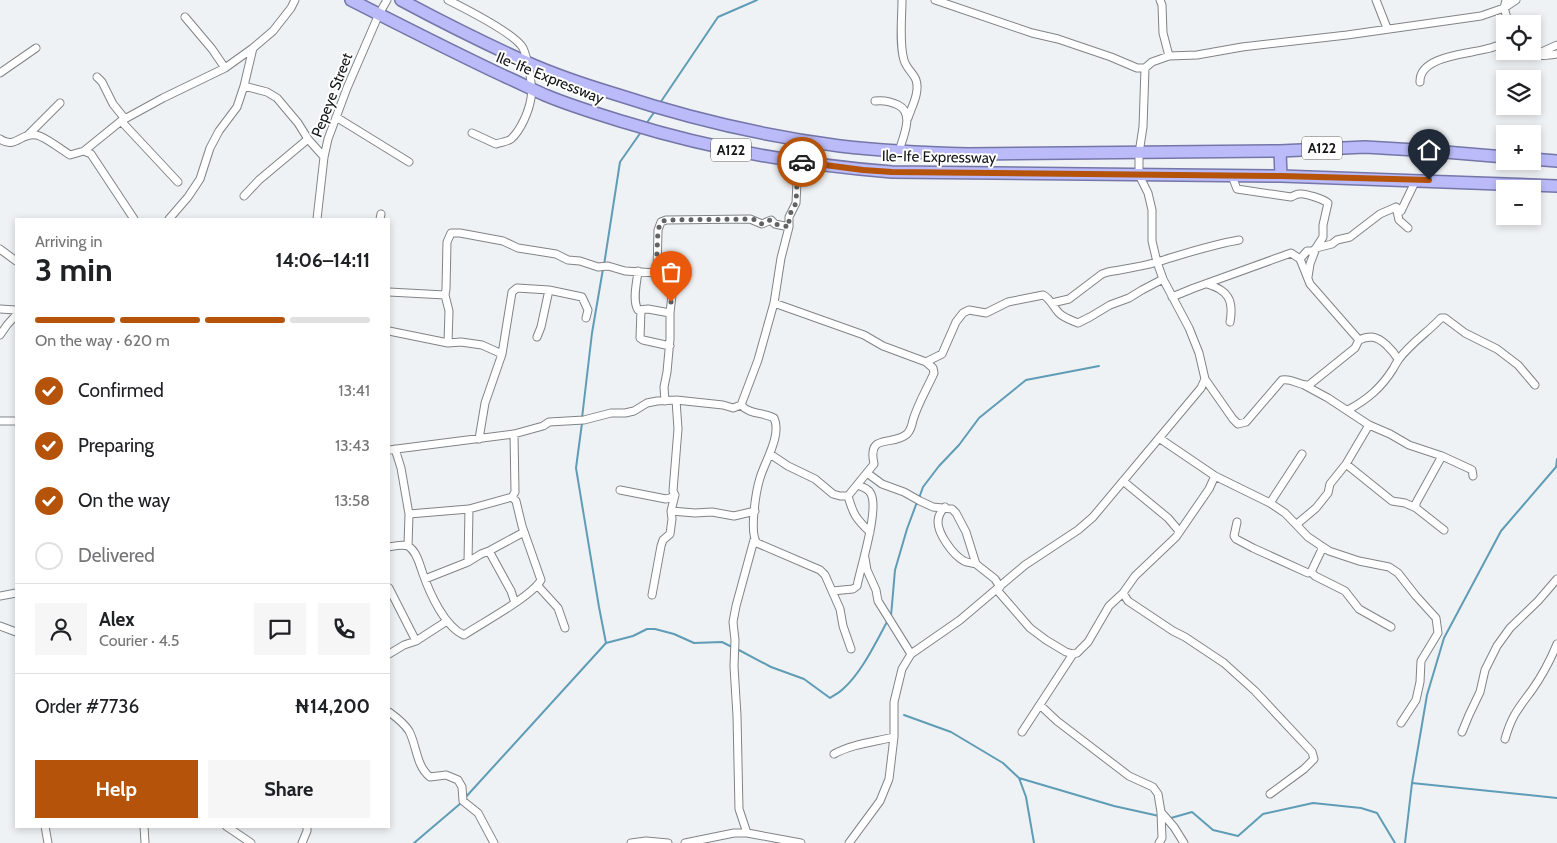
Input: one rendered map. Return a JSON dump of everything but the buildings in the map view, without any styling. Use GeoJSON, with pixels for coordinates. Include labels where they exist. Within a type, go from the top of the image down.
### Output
{"type":"FeatureCollection","features":[{"type":"Feature","properties":{"kind":"highway","name":"Ile-Ife Expressway"},"geometry":{"type":"LineString","coordinates":[[351,0],[471,61],[532,89],[590,112],[676,137],[732,150],[798,161],[892,172],[1282,176],[1557,186]]}},
{"type":"Feature","properties":{"kind":"highway","name":"Ile-Ife Expressway"},"geometry":{"type":"LineString","coordinates":[[401,0],[527,63],[587,86],[721,124],[832,145],[897,151],[968,154],[1280,151],[1365,147],[1496,156]]}},
{"type":"Feature","properties":{"kind":"highway"},"geometry":{"type":"LineString","coordinates":[[892,172],[897,151]]}},
{"type":"Feature","properties":{"kind":"highway"},"geometry":{"type":"LineString","coordinates":[[1280,151],[1282,176]]}},
{"type":"Feature","properties":{"kind":"highway"},"geometry":{"type":"LineString","coordinates":[[1541,160],[1557,161]]}},
{"type":"Feature","properties":{"kind":"street"},"geometry":{"type":"LineString","coordinates":[[28,135],[37,135],[70,155],[84,151],[123,120],[225,68],[254,48],[273,31],[295,0]]}},
{"type":"Feature","properties":{"kind":"street","name":"Pepeye Street"},"geometry":{"type":"LineString","coordinates":[[317,218],[324,157],[336,117],[379,14],[387,0]]}},
{"type":"Feature","properties":{"kind":"street"},"geometry":{"type":"LineString","coordinates":[[448,0],[512,37],[522,48],[532,89],[528,111],[518,131],[509,140],[496,144],[472,133]]}},
{"type":"Feature","properties":{"kind":"street"},"geometry":{"type":"LineString","coordinates":[[897,151],[916,94],[916,78],[909,71],[902,51],[902,0]]}},
{"type":"Feature","properties":{"kind":"street"},"geometry":{"type":"LineString","coordinates":[[935,0],[1032,33],[1058,39],[1137,68],[1145,68],[1152,62],[1169,56],[1198,55],[1242,47],[1347,35],[1481,16],[1504,8],[1516,0]]}},
{"type":"Feature","properties":{"kind":"street"},"geometry":{"type":"LineString","coordinates":[[1160,0],[1163,11],[1163,33],[1169,56]]}},
{"type":"Feature","properties":{"kind":"street"},"geometry":{"type":"LineString","coordinates":[[1376,0],[1386,28]]}},
{"type":"Feature","properties":{"kind":"street"},"geometry":{"type":"LineString","coordinates":[[1506,0],[1504,8],[1506,15]]}},
{"type":"Feature","properties":{"kind":"street"},"geometry":{"type":"LineString","coordinates":[[185,16],[225,68]]}},
{"type":"Feature","properties":{"kind":"street"},"geometry":{"type":"LineString","coordinates":[[1541,50],[1557,45]]}},
{"type":"Feature","properties":{"kind":"street"},"geometry":{"type":"LineString","coordinates":[[1420,82],[1420,78],[1427,66],[1436,61],[1496,46]]}},
{"type":"Feature","properties":{"kind":"street"},"geometry":{"type":"LineString","coordinates":[[0,73],[36,48]]}},
{"type":"Feature","properties":{"kind":"street"},"geometry":{"type":"LineString","coordinates":[[170,218],[188,197],[200,179],[210,148],[219,131],[237,107],[254,48]]}},
{"type":"Feature","properties":{"kind":"street"},"geometry":{"type":"LineString","coordinates":[[1541,55],[1557,54]]}},
{"type":"Feature","properties":{"kind":"street"},"geometry":{"type":"LineString","coordinates":[[848,843],[880,802],[889,779],[894,737],[894,702],[902,669],[912,654],[960,620],[1025,565],[1078,530],[1093,517],[1202,388],[1204,379],[1199,353],[1189,328],[1163,279],[1157,262],[1152,241],[1152,210],[1148,193],[1139,175],[1145,68]]}},
{"type":"Feature","properties":{"kind":"street"},"geometry":{"type":"LineString","coordinates":[[97,77],[102,82],[123,120],[178,182]]}},
{"type":"Feature","properties":{"kind":"street"},"geometry":{"type":"LineString","coordinates":[[244,86],[267,92],[277,98],[324,157]]}},
{"type":"Feature","properties":{"kind":"street"},"geometry":{"type":"LineString","coordinates":[[875,101],[884,100],[896,104],[906,112],[908,118]]}},
{"type":"Feature","properties":{"kind":"street"},"geometry":{"type":"LineString","coordinates":[[0,139],[12,143],[28,135],[60,103]]}},
{"type":"Feature","properties":{"kind":"street"},"geometry":{"type":"LineString","coordinates":[[336,117],[409,162]]}},
{"type":"Feature","properties":{"kind":"street"},"geometry":{"type":"LineString","coordinates":[[244,196],[259,180],[308,139]]}},
{"type":"Feature","properties":{"kind":"street"},"geometry":{"type":"LineString","coordinates":[[84,151],[91,154],[95,159],[133,218]]}},
{"type":"Feature","properties":{"kind":"street"},"geometry":{"type":"LineString","coordinates":[[408,546],[409,514],[401,468],[392,450],[514,434],[543,426],[549,422],[584,420],[611,412],[625,413],[647,403],[665,400],[723,405],[733,408],[741,405],[758,360],[774,303],[781,258],[789,227],[789,216],[796,203],[798,161]]}},
{"type":"Feature","properties":{"kind":"street"},"geometry":{"type":"LineString","coordinates":[[1232,176],[1236,189],[1291,197],[1299,194],[1322,198],[1328,203],[1323,236],[1316,248],[1308,275],[1310,284]]}},
{"type":"Feature","properties":{"kind":"street"},"geometry":{"type":"LineString","coordinates":[[1396,207],[1401,211],[1404,208],[1416,180]]}},
{"type":"Feature","properties":{"kind":"street"},"geometry":{"type":"LineString","coordinates":[[1300,259],[1307,251],[1350,237],[1380,214],[1396,207]]}},
{"type":"Feature","properties":{"kind":"street"},"geometry":{"type":"LineString","coordinates":[[1396,207],[1399,220],[1408,228]]}},
{"type":"Feature","properties":{"kind":"street"},"geometry":{"type":"LineString","coordinates":[[672,291],[656,272],[658,230],[661,222],[666,220],[750,219],[757,220],[762,224],[770,220],[775,224],[789,227]]}},
{"type":"Feature","properties":{"kind":"street"},"geometry":{"type":"LineString","coordinates":[[448,343],[448,311],[445,295],[448,242],[451,233],[503,241],[518,248],[556,254],[568,260],[580,261],[598,267],[608,266],[673,276],[670,346],[664,387],[665,400]]}},
{"type":"Feature","properties":{"kind":"street"},"geometry":{"type":"LineString","coordinates":[[1052,303],[1069,299],[1102,274],[1157,262],[1214,245],[1239,240]]}},
{"type":"Feature","properties":{"kind":"street"},"geometry":{"type":"LineString","coordinates":[[0,248],[15,260]]}},
{"type":"Feature","properties":{"kind":"street"},"geometry":{"type":"LineString","coordinates":[[1172,298],[1291,253],[1300,259],[1310,284],[1359,340]]}},
{"type":"Feature","properties":{"kind":"street"},"geometry":{"type":"LineString","coordinates":[[638,271],[636,307],[638,310],[656,310],[670,313]]}},
{"type":"Feature","properties":{"kind":"street"},"geometry":{"type":"LineString","coordinates":[[926,362],[942,354],[956,322],[963,313],[969,310],[986,313],[1008,302],[1043,295],[1059,313],[1067,319],[1078,323],[1163,279]]}},
{"type":"Feature","properties":{"kind":"street"},"geometry":{"type":"LineString","coordinates":[[1207,284],[1218,287],[1226,293],[1232,312],[1230,322]]}},
{"type":"Feature","properties":{"kind":"street"},"geometry":{"type":"LineString","coordinates":[[479,439],[485,403],[502,354],[512,292],[517,288],[549,290],[582,297],[588,310],[586,318]]}},
{"type":"Feature","properties":{"kind":"street"},"geometry":{"type":"LineString","coordinates":[[537,337],[549,290]]}},
{"type":"Feature","properties":{"kind":"street"},"geometry":{"type":"LineString","coordinates":[[390,292],[445,295]]}},
{"type":"Feature","properties":{"kind":"street"},"geometry":{"type":"LineString","coordinates":[[770,454],[788,466],[815,478],[833,494],[848,496],[874,464],[873,450],[876,444],[880,441],[893,440],[906,435],[910,430],[917,407],[934,373],[933,368],[926,362],[884,346],[864,335],[774,303]]}},
{"type":"Feature","properties":{"kind":"street"},"geometry":{"type":"LineString","coordinates":[[0,309],[15,310]]}},
{"type":"Feature","properties":{"kind":"street"},"geometry":{"type":"LineString","coordinates":[[641,310],[640,338],[670,346]]}},
{"type":"Feature","properties":{"kind":"street"},"geometry":{"type":"LineString","coordinates":[[0,335],[15,316]]}},
{"type":"Feature","properties":{"kind":"street"},"geometry":{"type":"LineString","coordinates":[[1348,410],[1372,396],[1382,385],[1398,359],[1441,318],[1446,318],[1466,333],[1497,349],[1518,365],[1535,385]]}},
{"type":"Feature","properties":{"kind":"street"},"geometry":{"type":"LineString","coordinates":[[390,331],[448,343],[461,342],[482,345],[502,354]]}},
{"type":"Feature","properties":{"kind":"street"},"geometry":{"type":"LineString","coordinates":[[1304,385],[1309,385],[1317,380],[1355,348],[1359,340],[1370,336],[1378,339],[1398,359]]}},
{"type":"Feature","properties":{"kind":"street"},"geometry":{"type":"LineString","coordinates":[[1204,379],[1238,424],[1246,422],[1282,380],[1288,379],[1328,398],[1370,425],[1409,445],[1442,456],[1472,470],[1473,476]]}},
{"type":"Feature","properties":{"kind":"street"},"geometry":{"type":"LineString","coordinates":[[1202,388],[1213,391]]}},
{"type":"Feature","properties":{"kind":"street"},"geometry":{"type":"LineString","coordinates":[[652,595],[661,546],[663,540],[670,534],[671,511],[675,495],[673,491],[678,429],[676,400]]}},
{"type":"Feature","properties":{"kind":"street"},"geometry":{"type":"LineString","coordinates":[[741,405],[749,412],[769,415],[774,418],[776,428],[770,454],[760,478],[756,494],[754,540],[733,622],[736,640],[734,666],[739,809],[746,833]]}},
{"type":"Feature","properties":{"kind":"street"},"geometry":{"type":"LineString","coordinates":[[0,421],[15,422]]}},
{"type":"Feature","properties":{"kind":"street"},"geometry":{"type":"LineString","coordinates":[[1297,524],[1316,508],[1328,493],[1330,484],[1346,464],[1370,425]]}},
{"type":"Feature","properties":{"kind":"street"},"geometry":{"type":"LineString","coordinates":[[409,514],[468,509],[512,497],[515,492],[514,434]]}},
{"type":"Feature","properties":{"kind":"street"},"geometry":{"type":"LineString","coordinates":[[1159,438],[1214,476],[1270,502],[1297,524],[1308,537],[1329,551],[1359,561],[1390,567],[1398,573],[1436,618],[1438,632],[1421,661],[1420,682],[1416,700],[1401,723]]}},
{"type":"Feature","properties":{"kind":"street"},"geometry":{"type":"LineString","coordinates":[[1270,502],[1302,454]]}},
{"type":"Feature","properties":{"kind":"street"},"geometry":{"type":"LineString","coordinates":[[1416,508],[1416,503],[1442,456]]}},
{"type":"Feature","properties":{"kind":"street"},"geometry":{"type":"LineString","coordinates":[[1346,464],[1392,501],[1405,502],[1416,508],[1444,530]]}},
{"type":"Feature","properties":{"kind":"street"},"geometry":{"type":"LineString","coordinates":[[867,473],[882,484],[904,492],[920,502],[933,507],[952,509],[966,532],[976,564]]}},
{"type":"Feature","properties":{"kind":"street"},"geometry":{"type":"LineString","coordinates":[[1022,732],[1073,654],[1077,653],[1088,642],[1109,606],[1123,593],[1135,576],[1176,537],[1209,490],[1214,476]]}},
{"type":"Feature","properties":{"kind":"street"},"geometry":{"type":"LineString","coordinates":[[1123,480],[1168,518],[1179,531]]}},
{"type":"Feature","properties":{"kind":"street"},"geometry":{"type":"LineString","coordinates":[[832,591],[852,589],[857,586],[864,571],[864,555],[874,504],[868,490],[858,485]]}},
{"type":"Feature","properties":{"kind":"street"},"geometry":{"type":"LineString","coordinates":[[620,490],[666,499],[675,495]]}},
{"type":"Feature","properties":{"kind":"street"},"geometry":{"type":"LineString","coordinates":[[848,496],[852,513],[870,532]]}},
{"type":"Feature","properties":{"kind":"street"},"geometry":{"type":"LineString","coordinates":[[390,547],[408,546],[415,553],[425,579],[446,621],[456,631],[464,635],[515,603],[538,586],[541,580],[524,532],[516,501],[512,497]]}},
{"type":"Feature","properties":{"kind":"street"},"geometry":{"type":"LineString","coordinates":[[945,507],[940,513],[938,522],[940,532],[950,550],[964,561],[976,564],[995,579],[998,588],[1030,628],[1046,640],[1073,654]]}},
{"type":"Feature","properties":{"kind":"street"},"geometry":{"type":"LineString","coordinates":[[468,509],[468,562]]}},
{"type":"Feature","properties":{"kind":"street"},"geometry":{"type":"LineString","coordinates":[[671,511],[712,512],[734,516],[755,511]]}},
{"type":"Feature","properties":{"kind":"street"},"geometry":{"type":"LineString","coordinates":[[1237,522],[1234,536],[1236,539],[1275,559],[1308,573],[1311,572],[1345,592],[1359,609],[1391,627]]}},
{"type":"Feature","properties":{"kind":"street"},"geometry":{"type":"LineString","coordinates":[[425,579],[468,562],[524,532]]}},
{"type":"Feature","properties":{"kind":"street"},"geometry":{"type":"LineString","coordinates":[[754,540],[820,570],[825,575],[840,609],[843,626],[851,649]]}},
{"type":"Feature","properties":{"kind":"street"},"geometry":{"type":"LineString","coordinates":[[1311,572],[1322,549],[1320,545]]}},
{"type":"Feature","properties":{"kind":"street"},"geometry":{"type":"LineString","coordinates":[[489,551],[511,591],[515,603]]}},
{"type":"Feature","properties":{"kind":"street"},"geometry":{"type":"LineString","coordinates":[[864,571],[876,590],[878,600],[912,654]]}},
{"type":"Feature","properties":{"kind":"street"},"geometry":{"type":"LineString","coordinates":[[1462,732],[1480,692],[1485,670],[1496,646],[1510,628],[1538,601],[1557,579]]}},
{"type":"Feature","properties":{"kind":"street"},"geometry":{"type":"LineString","coordinates":[[538,586],[558,608],[565,628]]}},
{"type":"Feature","properties":{"kind":"street"},"geometry":{"type":"LineString","coordinates":[[390,590],[416,641]]}},
{"type":"Feature","properties":{"kind":"street"},"geometry":{"type":"LineString","coordinates":[[0,596],[15,593]]}},
{"type":"Feature","properties":{"kind":"street"},"geometry":{"type":"LineString","coordinates":[[1123,593],[1128,601],[1224,663],[1255,691],[1312,752],[1314,759],[1304,769],[1270,794]]}},
{"type":"Feature","properties":{"kind":"street"},"geometry":{"type":"LineString","coordinates":[[390,653],[404,645],[416,641],[446,621]]}},
{"type":"Feature","properties":{"kind":"street"},"geometry":{"type":"LineString","coordinates":[[0,626],[15,632]]}},
{"type":"Feature","properties":{"kind":"street"},"geometry":{"type":"LineString","coordinates":[[1505,739],[1515,711],[1532,690],[1548,665],[1557,644]]}},
{"type":"Feature","properties":{"kind":"street"},"geometry":{"type":"LineString","coordinates":[[1040,705],[1057,721],[1129,776],[1153,787],[1158,794],[1161,812],[1162,838],[1159,843]]}},
{"type":"Feature","properties":{"kind":"street"},"geometry":{"type":"LineString","coordinates":[[390,713],[408,729],[414,741],[415,752],[425,773],[430,778],[446,775],[458,780],[462,787],[463,802],[478,813],[494,843]]}},
{"type":"Feature","properties":{"kind":"street"},"geometry":{"type":"LineString","coordinates":[[834,754],[847,747],[894,737]]}},
{"type":"Feature","properties":{"kind":"street"},"geometry":{"type":"LineString","coordinates":[[1161,812],[1174,827],[1184,843]]}},
{"type":"Feature","properties":{"kind":"street"},"geometry":{"type":"LineString","coordinates":[[45,828],[48,843]]}},
{"type":"Feature","properties":{"kind":"street"},"geometry":{"type":"LineString","coordinates":[[144,828],[145,843]]}},
{"type":"Feature","properties":{"kind":"street"},"geometry":{"type":"LineString","coordinates":[[229,828],[251,843]]}},
{"type":"Feature","properties":{"kind":"street"},"geometry":{"type":"LineString","coordinates":[[302,843],[307,828]]}},
{"type":"Feature","properties":{"kind":"street"},"geometry":{"type":"LineString","coordinates":[[685,843],[734,832],[801,843]]}},
{"type":"Feature","properties":{"kind":"street"},"geometry":{"type":"LineString","coordinates":[[631,843],[646,841],[668,843]]}},
{"type":"Feature","properties":{"kind":"waterway"},"geometry":{"type":"LineString","coordinates":[[660,103],[718,17],[757,0]]}},
{"type":"Feature","properties":{"kind":"waterway"},"geometry":{"type":"LineString","coordinates":[[646,124],[655,111]]}},
{"type":"Feature","properties":{"kind":"waterway"},"geometry":{"type":"LineString","coordinates":[[604,265],[620,162],[641,132]]}},
{"type":"Feature","properties":{"kind":"waterway"},"geometry":{"type":"LineString","coordinates":[[582,418],[592,333],[603,269]]}},
{"type":"Feature","properties":{"kind":"waterway"},"geometry":{"type":"LineString","coordinates":[[919,498],[923,487],[979,418],[1026,380],[1099,366]]}},
{"type":"Feature","properties":{"kind":"waterway"},"geometry":{"type":"LineString","coordinates":[[582,423],[576,468],[606,643]]}},
{"type":"Feature","properties":{"kind":"waterway"},"geometry":{"type":"LineString","coordinates":[[1405,843],[1412,783],[1427,695],[1444,638],[1501,531],[1556,467],[1557,459]]}},
{"type":"Feature","properties":{"kind":"waterway"},"geometry":{"type":"LineString","coordinates":[[891,616],[895,570],[917,502]]}},
{"type":"Feature","properties":{"kind":"waterway"},"geometry":{"type":"LineString","coordinates":[[737,649],[771,667],[804,679],[830,698],[850,682],[856,674],[888,620]]}},
{"type":"Feature","properties":{"kind":"waterway"},"geometry":{"type":"LineString","coordinates":[[464,799],[606,643],[633,636],[647,629],[655,629],[674,634],[694,643],[722,642],[732,647]]}},
{"type":"Feature","properties":{"kind":"waterway"},"geometry":{"type":"LineString","coordinates":[[904,715],[951,732],[1003,763],[1019,778],[1114,806],[1159,816]]}},
{"type":"Feature","properties":{"kind":"waterway"},"geometry":{"type":"LineString","coordinates":[[1019,778],[1026,797],[1034,843]]}},
{"type":"Feature","properties":{"kind":"waterway"},"geometry":{"type":"LineString","coordinates":[[1412,783],[1557,798]]}},
{"type":"Feature","properties":{"kind":"waterway"},"geometry":{"type":"LineString","coordinates":[[414,843],[461,803]]}},
{"type":"Feature","properties":{"kind":"waterway"},"geometry":{"type":"LineString","coordinates":[[1171,818],[1192,812],[1213,830],[1238,836],[1263,814],[1313,803],[1361,808],[1377,813],[1395,843]]}},
{"type":"Feature","properties":{"kind":"way so far"},"geometry":{"type":"LineString","coordinates":[[671,302],[672,291],[656,272],[658,230],[661,222],[666,220],[750,219],[757,220],[762,224],[770,220],[775,224],[789,227],[789,216],[796,203],[798,161],[802,162]]}},
{"type":"Feature","properties":{"kind":"route"},"geometry":{"type":"LineString","coordinates":[[802,162],[892,172],[1321,176],[1429,180]]}}]}
